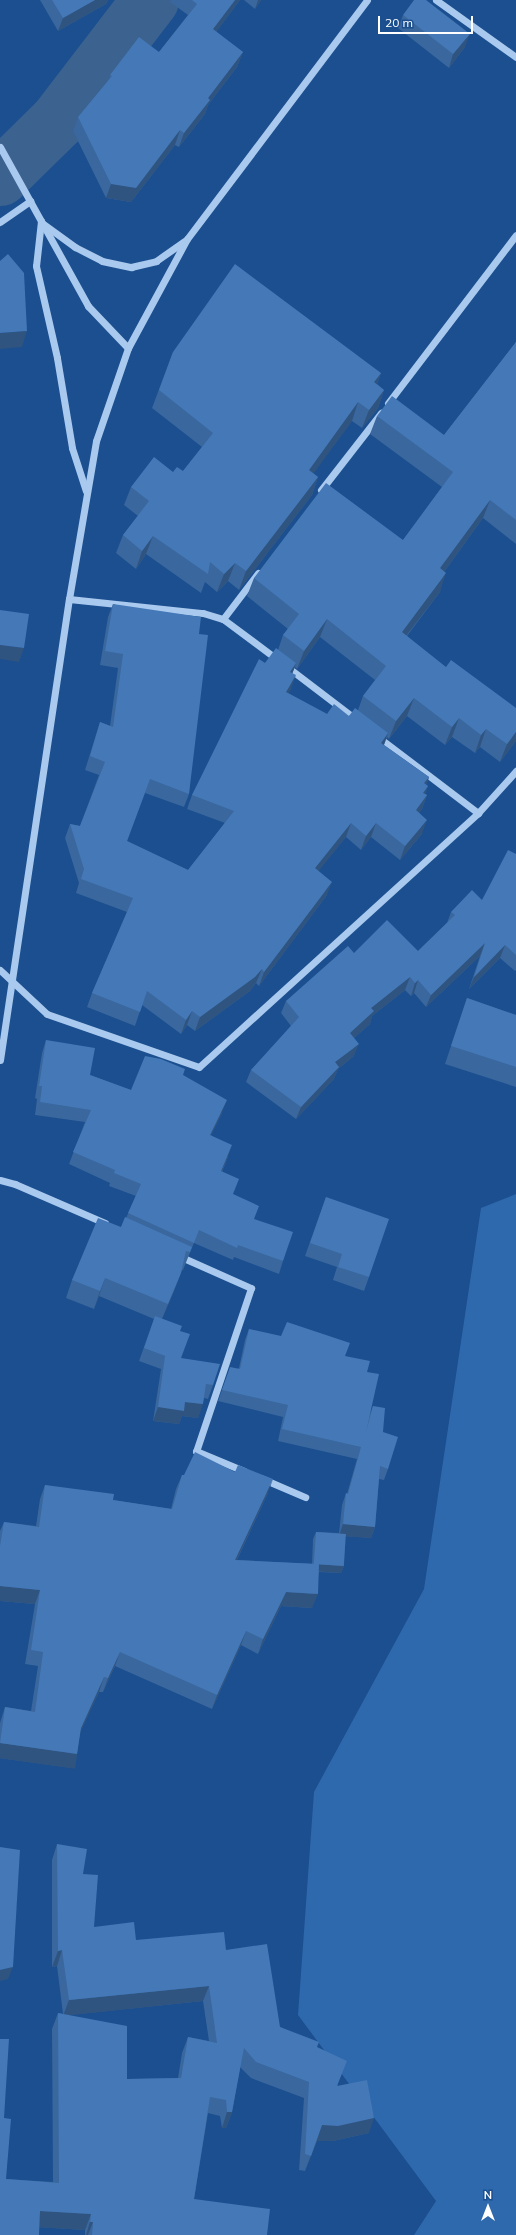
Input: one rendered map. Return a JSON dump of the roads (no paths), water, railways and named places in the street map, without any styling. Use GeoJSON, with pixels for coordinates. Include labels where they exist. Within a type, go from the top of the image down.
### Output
{"type":"FeatureCollection","features":[{"type":"Feature","properties":{"kind":"street"},"geometry":{"type":"LineString","coordinates":[[0,1060],[69,599],[96,441],[128,348],[187,239],[367,0]]}},
{"type":"Feature","properties":{"kind":"street"},"geometry":{"type":"LineString","coordinates":[[436,0],[516,57]]}},
{"type":"Feature","properties":{"kind":"street"},"geometry":{"type":"LineString","coordinates":[[1,149],[88,306],[128,348]]}},
{"type":"Feature","properties":{"kind":"street"},"geometry":{"type":"LineString","coordinates":[[0,222],[30,201]]}},
{"type":"Feature","properties":{"kind":"street"},"geometry":{"type":"LineString","coordinates":[[41,221],[82,251],[102,261],[131,267],[156,261],[187,239]]}},
{"type":"Feature","properties":{"kind":"street"},"geometry":{"type":"LineString","coordinates":[[41,221],[36,266],[57,358],[72,448],[87,493]]}},
{"type":"Feature","properties":{"kind":"street"},"geometry":{"type":"LineString","coordinates":[[314,500],[516,235]]}},
{"type":"Feature","properties":{"kind":"street"},"geometry":{"type":"LineString","coordinates":[[223,619],[262,569]]}},
{"type":"Feature","properties":{"kind":"street"},"geometry":{"type":"LineString","coordinates":[[69,599],[203,613],[223,619],[365,726]]}},
{"type":"Feature","properties":{"kind":"street"},"geometry":{"type":"LineString","coordinates":[[371,731],[478,813]]}},
{"type":"Feature","properties":{"kind":"street"},"geometry":{"type":"LineString","coordinates":[[0,970],[47,1014],[199,1067],[478,813],[516,771]]}},
{"type":"Feature","properties":{"kind":"street"},"geometry":{"type":"LineString","coordinates":[[0,1180],[15,1184],[115,1228]]}},
{"type":"Feature","properties":{"kind":"street"},"geometry":{"type":"LineString","coordinates":[[172,1253],[251,1288],[196,1451],[305,1497]]}},
{"type":"Feature","properties":{"kind":"waterway"},"geometry":{"type":"LineString","coordinates":[[0,177],[57,121],[150,0]]}}]}
